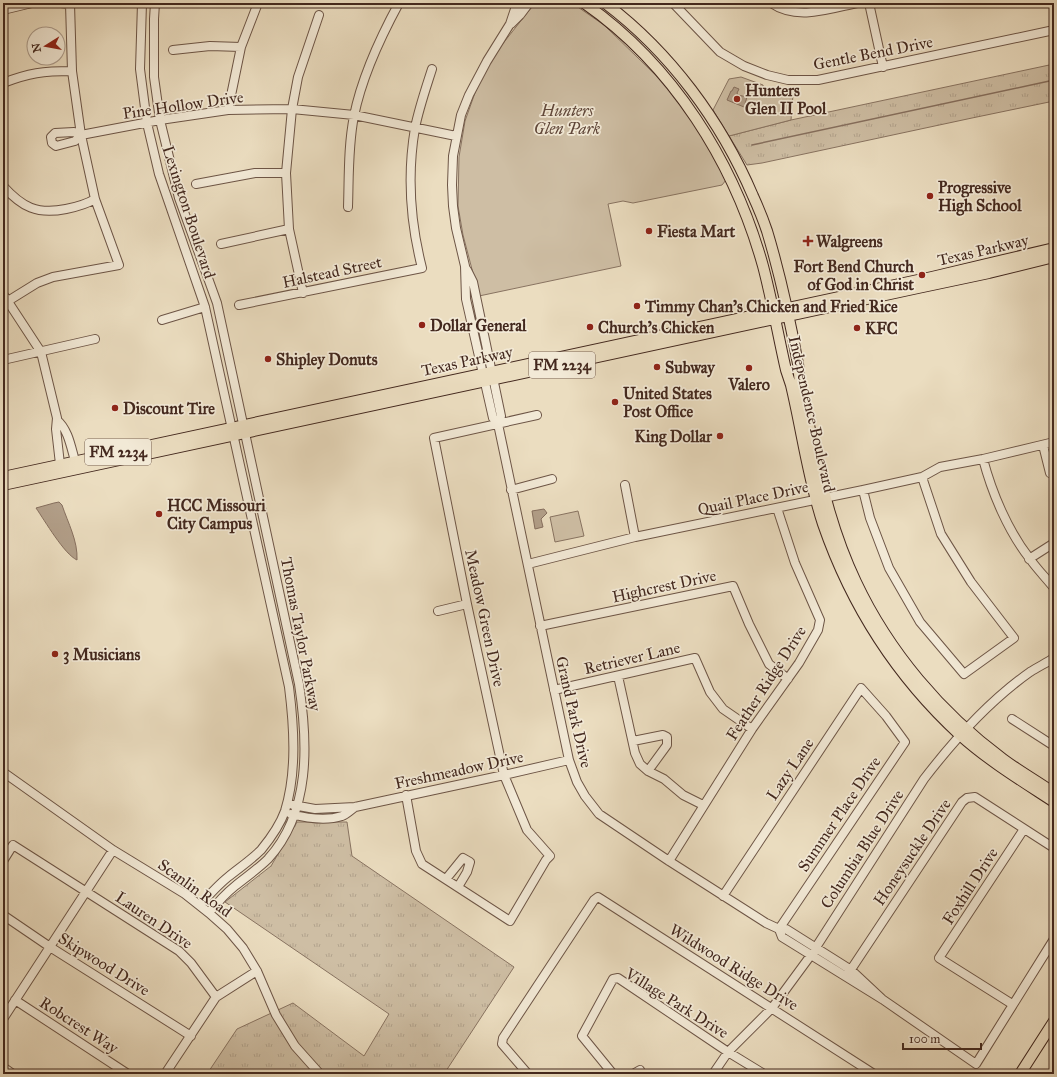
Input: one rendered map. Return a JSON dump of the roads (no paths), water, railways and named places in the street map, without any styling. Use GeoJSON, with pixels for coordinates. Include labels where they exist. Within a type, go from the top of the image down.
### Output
{"type":"FeatureCollection","features":[{"type":"Feature","properties":{"kind":"main road","name":"Independence Boulevard"},"geometry":{"type":"LineString","coordinates":[[584,3],[616,28],[645,56],[673,87],[708,136],[734,186],[752,230],[760,256],[786,370],[799,399]]}},
{"type":"Feature","properties":{"kind":"main road","name":"Independence Boulevard"},"geometry":{"type":"LineString","coordinates":[[605,3],[655,47],[678,72],[706,109],[732,153],[747,183],[766,229],[777,267],[798,367],[799,399],[830,544],[852,584],[865,617],[901,663],[928,703],[964,732],[1002,758],[1041,789],[1054,802]]}},
{"type":"Feature","properties":{"kind":"main road"},"geometry":{"type":"LineString","coordinates":[[645,56],[655,47]]}},
{"type":"Feature","properties":{"kind":"main road"},"geometry":{"type":"LineString","coordinates":[[734,186],[747,183]]}},
{"type":"Feature","properties":{"kind":"main road","name":"Texas Parkway"},"geometry":{"type":"LineString","coordinates":[[488,376],[576,362],[642,348],[1054,248]]}},
{"type":"Feature","properties":{"kind":"main road","name":"Texas Parkway"},"geometry":{"type":"LineString","coordinates":[[787,312],[918,288],[996,271],[1054,256]]}},
{"type":"Feature","properties":{"kind":"main road"},"geometry":{"type":"LineString","coordinates":[[918,288],[920,284],[928,282],[932,277]]}},
{"type":"Feature","properties":{"kind":"main road","name":"Texas Parkway"},"geometry":{"type":"LineString","coordinates":[[3,485],[61,468],[75,461],[244,429],[380,400],[488,376],[589,350],[657,335],[774,315]]}},
{"type":"Feature","properties":{"kind":"main road"},"geometry":{"type":"LineString","coordinates":[[642,348],[647,342],[653,341],[657,335]]}},
{"type":"Feature","properties":{"kind":"main road"},"geometry":{"type":"LineString","coordinates":[[576,362],[579,357],[587,355],[589,350]]}},
{"type":"Feature","properties":{"kind":"main road","name":"Texas Parkway"},"geometry":{"type":"LineString","coordinates":[[3,477],[61,468],[233,431]]}},
{"type":"Feature","properties":{"kind":"main road","name":"Independence Boulevard"},"geometry":{"type":"LineString","coordinates":[[1041,789],[1054,793]]}},
{"type":"Feature","properties":{"kind":"main road"},"geometry":{"type":"LineString","coordinates":[[1022,1073],[1054,1021]]}},
{"type":"Feature","properties":{"kind":"street"},"geometry":{"type":"LineString","coordinates":[[3,10],[32,3]]}},
{"type":"Feature","properties":{"kind":"street"},"geometry":{"type":"LineString","coordinates":[[61,3],[70,4],[72,71],[81,135],[94,199],[119,265],[53,277],[6,297],[41,352],[57,420],[56,429],[61,468]]}},
{"type":"Feature","properties":{"kind":"street","name":"Lexington Boulevard"},"geometry":{"type":"LineString","coordinates":[[142,3],[140,69],[147,123],[159,174],[206,306],[233,431]]}},
{"type":"Feature","properties":{"kind":"street","name":"Lexington Boulevard"},"geometry":{"type":"LineString","coordinates":[[155,3],[154,77],[160,120],[179,198],[217,303],[244,429]]}},
{"type":"Feature","properties":{"kind":"street"},"geometry":{"type":"LineString","coordinates":[[228,110],[241,47],[258,3]]}},
{"type":"Feature","properties":{"kind":"street"},"geometry":{"type":"LineString","coordinates":[[348,207],[350,149],[354,115],[364,82],[381,37],[399,3]]}},
{"type":"Feature","properties":{"kind":"street","name":"Grand Park Drive"},"geometry":{"type":"LineString","coordinates":[[519,3],[515,9],[510,24],[487,61],[469,95],[461,115],[456,136],[452,185],[453,206],[456,228],[465,266],[473,282],[488,376],[501,416],[498,424],[511,490],[569,760],[580,787],[599,814],[723,896],[779,930],[782,937],[882,999],[976,1064],[1012,1004]]}},
{"type":"Feature","properties":{"kind":"street","name":"Grand Park Drive"},"geometry":{"type":"LineString","coordinates":[[510,24],[520,15],[529,3]]}},
{"type":"Feature","properties":{"kind":"street","name":"Gentle Bend Drive"},"geometry":{"type":"LineString","coordinates":[[673,3],[720,52],[744,66],[767,75],[788,80],[818,80],[1054,30]]}},
{"type":"Feature","properties":{"kind":"street"},"geometry":{"type":"LineString","coordinates":[[771,3],[776,7],[796,13],[816,12],[857,3]]}},
{"type":"Feature","properties":{"kind":"street"},"geometry":{"type":"LineString","coordinates":[[869,3],[883,67]]}},
{"type":"Feature","properties":{"kind":"street"},"geometry":{"type":"LineString","coordinates":[[303,293],[289,229],[286,173],[292,109],[298,78],[319,15]]}},
{"type":"Feature","properties":{"kind":"street"},"geometry":{"type":"LineString","coordinates":[[141,36],[154,36]]}},
{"type":"Feature","properties":{"kind":"street"},"geometry":{"type":"LineString","coordinates":[[173,50],[210,46],[241,47]]}},
{"type":"Feature","properties":{"kind":"street"},"geometry":{"type":"LineString","coordinates":[[416,127],[432,69]]}},
{"type":"Feature","properties":{"kind":"street"},"geometry":{"type":"LineString","coordinates":[[3,83],[23,75],[46,71],[72,71]]}},
{"type":"Feature","properties":{"kind":"street","name":"Pine Hollow Drive"},"geometry":{"type":"LineString","coordinates":[[81,135],[160,120],[228,110],[292,109],[354,115],[456,136]]}},
{"type":"Feature","properties":{"kind":"street","name":"Halstead Street"},"geometry":{"type":"LineString","coordinates":[[239,305],[422,268],[415,240],[411,205],[410,176],[416,127]]}},
{"type":"Feature","properties":{"kind":"street"},"geometry":{"type":"LineString","coordinates":[[196,184],[255,173],[286,173]]}},
{"type":"Feature","properties":{"kind":"street"},"geometry":{"type":"LineString","coordinates":[[3,186],[23,203],[37,211],[53,212],[84,205],[94,199]]}},
{"type":"Feature","properties":{"kind":"street"},"geometry":{"type":"LineString","coordinates":[[177,224],[187,220]]}},
{"type":"Feature","properties":{"kind":"street"},"geometry":{"type":"LineString","coordinates":[[221,244],[289,229]]}},
{"type":"Feature","properties":{"kind":"street"},"geometry":{"type":"LineString","coordinates":[[162,320],[206,306]]}},
{"type":"Feature","properties":{"kind":"street"},"geometry":{"type":"LineString","coordinates":[[210,325],[221,322]]}},
{"type":"Feature","properties":{"kind":"street"},"geometry":{"type":"LineString","coordinates":[[3,360],[95,339]]}},
{"type":"Feature","properties":{"kind":"street"},"geometry":{"type":"LineString","coordinates":[[498,424],[537,415]]}},
{"type":"Feature","properties":{"kind":"street"},"geometry":{"type":"LineString","coordinates":[[57,420],[64,426],[75,461]]}},
{"type":"Feature","properties":{"kind":"street","name":"Meadow Green Drive"},"geometry":{"type":"LineString","coordinates":[[458,887],[510,921],[546,860],[550,856],[527,830],[504,775],[434,438],[498,424]]}},
{"type":"Feature","properties":{"kind":"street","name":"Thomas Taylor Parkway"},"geometry":{"type":"LineString","coordinates":[[210,913],[221,899],[267,859],[289,829],[298,806],[304,762],[302,700],[244,429]]}},
{"type":"Feature","properties":{"kind":"street","name":"Thomas Taylor Parkway"},"geometry":{"type":"LineString","coordinates":[[200,905],[223,882],[260,850],[270,838],[285,812],[292,761],[293,740],[289,687],[233,431]]}},
{"type":"Feature","properties":{"kind":"street","name":"Quail Place Drive"},"geometry":{"type":"LineString","coordinates":[[528,564],[635,537],[922,477],[940,467],[983,459],[1054,442]]}},
{"type":"Feature","properties":{"kind":"street"},"geometry":{"type":"LineString","coordinates":[[1043,445],[1050,472]]}},
{"type":"Feature","properties":{"kind":"street"},"geometry":{"type":"LineString","coordinates":[[983,459],[988,480],[997,502],[1012,530],[1029,559],[1054,588]]}},
{"type":"Feature","properties":{"kind":"street"},"geometry":{"type":"LineString","coordinates":[[863,490],[870,518],[889,568],[920,622],[964,674],[1014,638],[972,582],[941,534],[922,477]]}},
{"type":"Feature","properties":{"kind":"street"},"geometry":{"type":"LineString","coordinates":[[511,490],[552,479]]}},
{"type":"Feature","properties":{"kind":"street"},"geometry":{"type":"LineString","coordinates":[[626,485],[635,537]]}},
{"type":"Feature","properties":{"kind":"street","name":"Feather Ridge Drive"},"geometry":{"type":"LineString","coordinates":[[669,861],[752,729],[788,679],[818,630],[820,620],[795,563],[777,508]]}},
{"type":"Feature","properties":{"kind":"street"},"geometry":{"type":"LineString","coordinates":[[252,519],[263,517]]}},
{"type":"Feature","properties":{"kind":"street"},"geometry":{"type":"LineString","coordinates":[[1029,559],[1054,543]]}},
{"type":"Feature","properties":{"kind":"street","name":"Highcrest Drive"},"geometry":{"type":"LineString","coordinates":[[540,626],[733,586],[749,624],[769,664],[788,679]]}},
{"type":"Feature","properties":{"kind":"street"},"geometry":{"type":"LineString","coordinates":[[438,611],[468,604]]}},
{"type":"Feature","properties":{"kind":"street","name":"Retriever Lane"},"geometry":{"type":"LineString","coordinates":[[554,690],[695,658],[704,679],[722,709],[752,729]]}},
{"type":"Feature","properties":{"kind":"street","name":"Columbia Blue Drive"},"geometry":{"type":"LineString","coordinates":[[713,1074],[728,1052],[772,1008],[811,955],[924,779],[964,732],[1003,694],[1030,672],[1054,658]]}},
{"type":"Feature","properties":{"kind":"street"},"geometry":{"type":"LineString","coordinates":[[618,676],[635,753],[640,764],[648,771],[664,779],[683,795],[703,805]]}},
{"type":"Feature","properties":{"kind":"street","name":"Lazy Lane"},"geometry":{"type":"LineString","coordinates":[[723,896],[861,688],[886,716]]}},
{"type":"Feature","properties":{"kind":"street","name":"Summer Place Drive"},"geometry":{"type":"LineString","coordinates":[[779,930],[905,742],[886,716]]}},
{"type":"Feature","properties":{"kind":"street"},"geometry":{"type":"LineString","coordinates":[[1012,719],[1054,746]]}},
{"type":"Feature","properties":{"kind":"street"},"geometry":{"type":"LineString","coordinates":[[633,741],[663,735],[667,737],[667,745],[648,771]]}},
{"type":"Feature","properties":{"kind":"street","name":"Freshmeadow Drive"},"geometry":{"type":"LineString","coordinates":[[287,803],[315,808],[355,807],[569,760]]}},
{"type":"Feature","properties":{"kind":"street","name":"Scanlin Road"},"geometry":{"type":"LineString","coordinates":[[3,772],[113,850],[185,894],[210,913],[227,929],[243,948],[257,971],[276,1015],[295,1046],[320,1074]]}},
{"type":"Feature","properties":{"kind":"street"},"geometry":{"type":"LineString","coordinates":[[406,795],[416,851],[422,864],[446,880],[458,887],[467,872],[470,862],[463,858],[446,880]]}},
{"type":"Feature","properties":{"kind":"street","name":"Honeysuckle Drive"},"geometry":{"type":"LineString","coordinates":[[846,978],[962,802],[967,798],[975,797],[1024,829]]}},
{"type":"Feature","properties":{"kind":"street","name":"Freshmeadow Drive"},"geometry":{"type":"LineString","coordinates":[[285,812],[295,815],[329,818],[343,816],[355,807]]}},
{"type":"Feature","properties":{"kind":"street"},"geometry":{"type":"LineString","coordinates":[[1024,829],[1054,848]]}},
{"type":"Feature","properties":{"kind":"street","name":"Foxhill Drive"},"geometry":{"type":"LineString","coordinates":[[1012,1004],[939,958],[1024,829]]}},
{"type":"Feature","properties":{"kind":"street","name":"Lauren Drive"},"geometry":{"type":"LineString","coordinates":[[3,861],[13,845],[86,891],[179,951],[191,963],[216,997]]}},
{"type":"Feature","properties":{"kind":"street"},"geometry":{"type":"LineString","coordinates":[[3,1019],[113,850]]}},
{"type":"Feature","properties":{"kind":"street","name":"Wildwood Ridge Drive"},"geometry":{"type":"LineString","coordinates":[[528,1074],[502,1044],[503,1038],[594,900],[598,897],[874,1074]]}},
{"type":"Feature","properties":{"kind":"street","name":"Skipwood Drive"},"geometry":{"type":"LineString","coordinates":[[3,915],[50,947],[191,1036]]}},
{"type":"Feature","properties":{"kind":"street","name":"Grand Park Drive"},"geometry":{"type":"LineString","coordinates":[[779,930],[786,929],[851,970],[882,999]]}},
{"type":"Feature","properties":{"kind":"street"},"geometry":{"type":"LineString","coordinates":[[1012,1004],[1054,939]]}},
{"type":"Feature","properties":{"kind":"street"},"geometry":{"type":"LineString","coordinates":[[165,1074],[216,997],[257,971]]}},
{"type":"Feature","properties":{"kind":"street","name":"Village Park Drive"},"geometry":{"type":"LineString","coordinates":[[613,1074],[582,1036],[613,979],[618,978],[728,1052],[764,1074]]}},
{"type":"Feature","properties":{"kind":"street","name":"Robcrest Way"},"geometry":{"type":"LineString","coordinates":[[15,1000],[128,1074]]}},
{"type":"Feature","properties":{"kind":"street"},"geometry":{"type":"LineString","coordinates":[[3,1067],[14,1074]]}},
{"type":"Feature","properties":{"kind":"waterway"},"geometry":{"type":"LineString","coordinates":[[752,145],[1054,80]]}},
{"type":"Feature","properties":{"kind":"place","name":"Hunters Glen II Pool"},"geometry":{"type":"Point","coordinates":[737,99]}},
{"type":"Feature","properties":{"kind":"place","name":"Progressive High School"},"geometry":{"type":"Point","coordinates":[930,196]}},
{"type":"Feature","properties":{"kind":"place","name":"Fiesta Mart"},"geometry":{"type":"Point","coordinates":[649,231]}},
{"type":"Feature","properties":{"kind":"place","name":"Walgreens"},"geometry":{"type":"Point","coordinates":[808,241]}},
{"type":"Feature","properties":{"kind":"place","name":"Fort Bend Church of God in Christ"},"geometry":{"type":"Point","coordinates":[922,275]}},
{"type":"Feature","properties":{"kind":"place","name":"Timmy Chan's Chicken and Fried Rice"},"geometry":{"type":"Point","coordinates":[637,306]}},
{"type":"Feature","properties":{"kind":"place","name":"Dollar General"},"geometry":{"type":"Point","coordinates":[422,325]}},
{"type":"Feature","properties":{"kind":"place","name":"Church's Chicken"},"geometry":{"type":"Point","coordinates":[590,327]}},
{"type":"Feature","properties":{"kind":"place","name":"KFC"},"geometry":{"type":"Point","coordinates":[857,328]}},
{"type":"Feature","properties":{"kind":"place","name":"Shipley Donuts"},"geometry":{"type":"Point","coordinates":[268,359]}},
{"type":"Feature","properties":{"kind":"place","name":"Subway"},"geometry":{"type":"Point","coordinates":[657,367]}},
{"type":"Feature","properties":{"kind":"place","name":"Valero"},"geometry":{"type":"Point","coordinates":[749,368]}},
{"type":"Feature","properties":{"kind":"place","name":"United States Post Office"},"geometry":{"type":"Point","coordinates":[615,402]}},
{"type":"Feature","properties":{"kind":"place","name":"Discount Tire"},"geometry":{"type":"Point","coordinates":[115,408]}},
{"type":"Feature","properties":{"kind":"place","name":"King Dollar"},"geometry":{"type":"Point","coordinates":[720,436]}},
{"type":"Feature","properties":{"kind":"place","name":"HCC Missouri City Campus"},"geometry":{"type":"Point","coordinates":[159,514]}},
{"type":"Feature","properties":{"kind":"place","name":"3 Musicians"},"geometry":{"type":"Point","coordinates":[55,654]}},
{"type":"Feature","properties":{"kind":"park label","name":"Hunters Glen Park"},"geometry":{"type":"Point","coordinates":[567,119]}}]}
